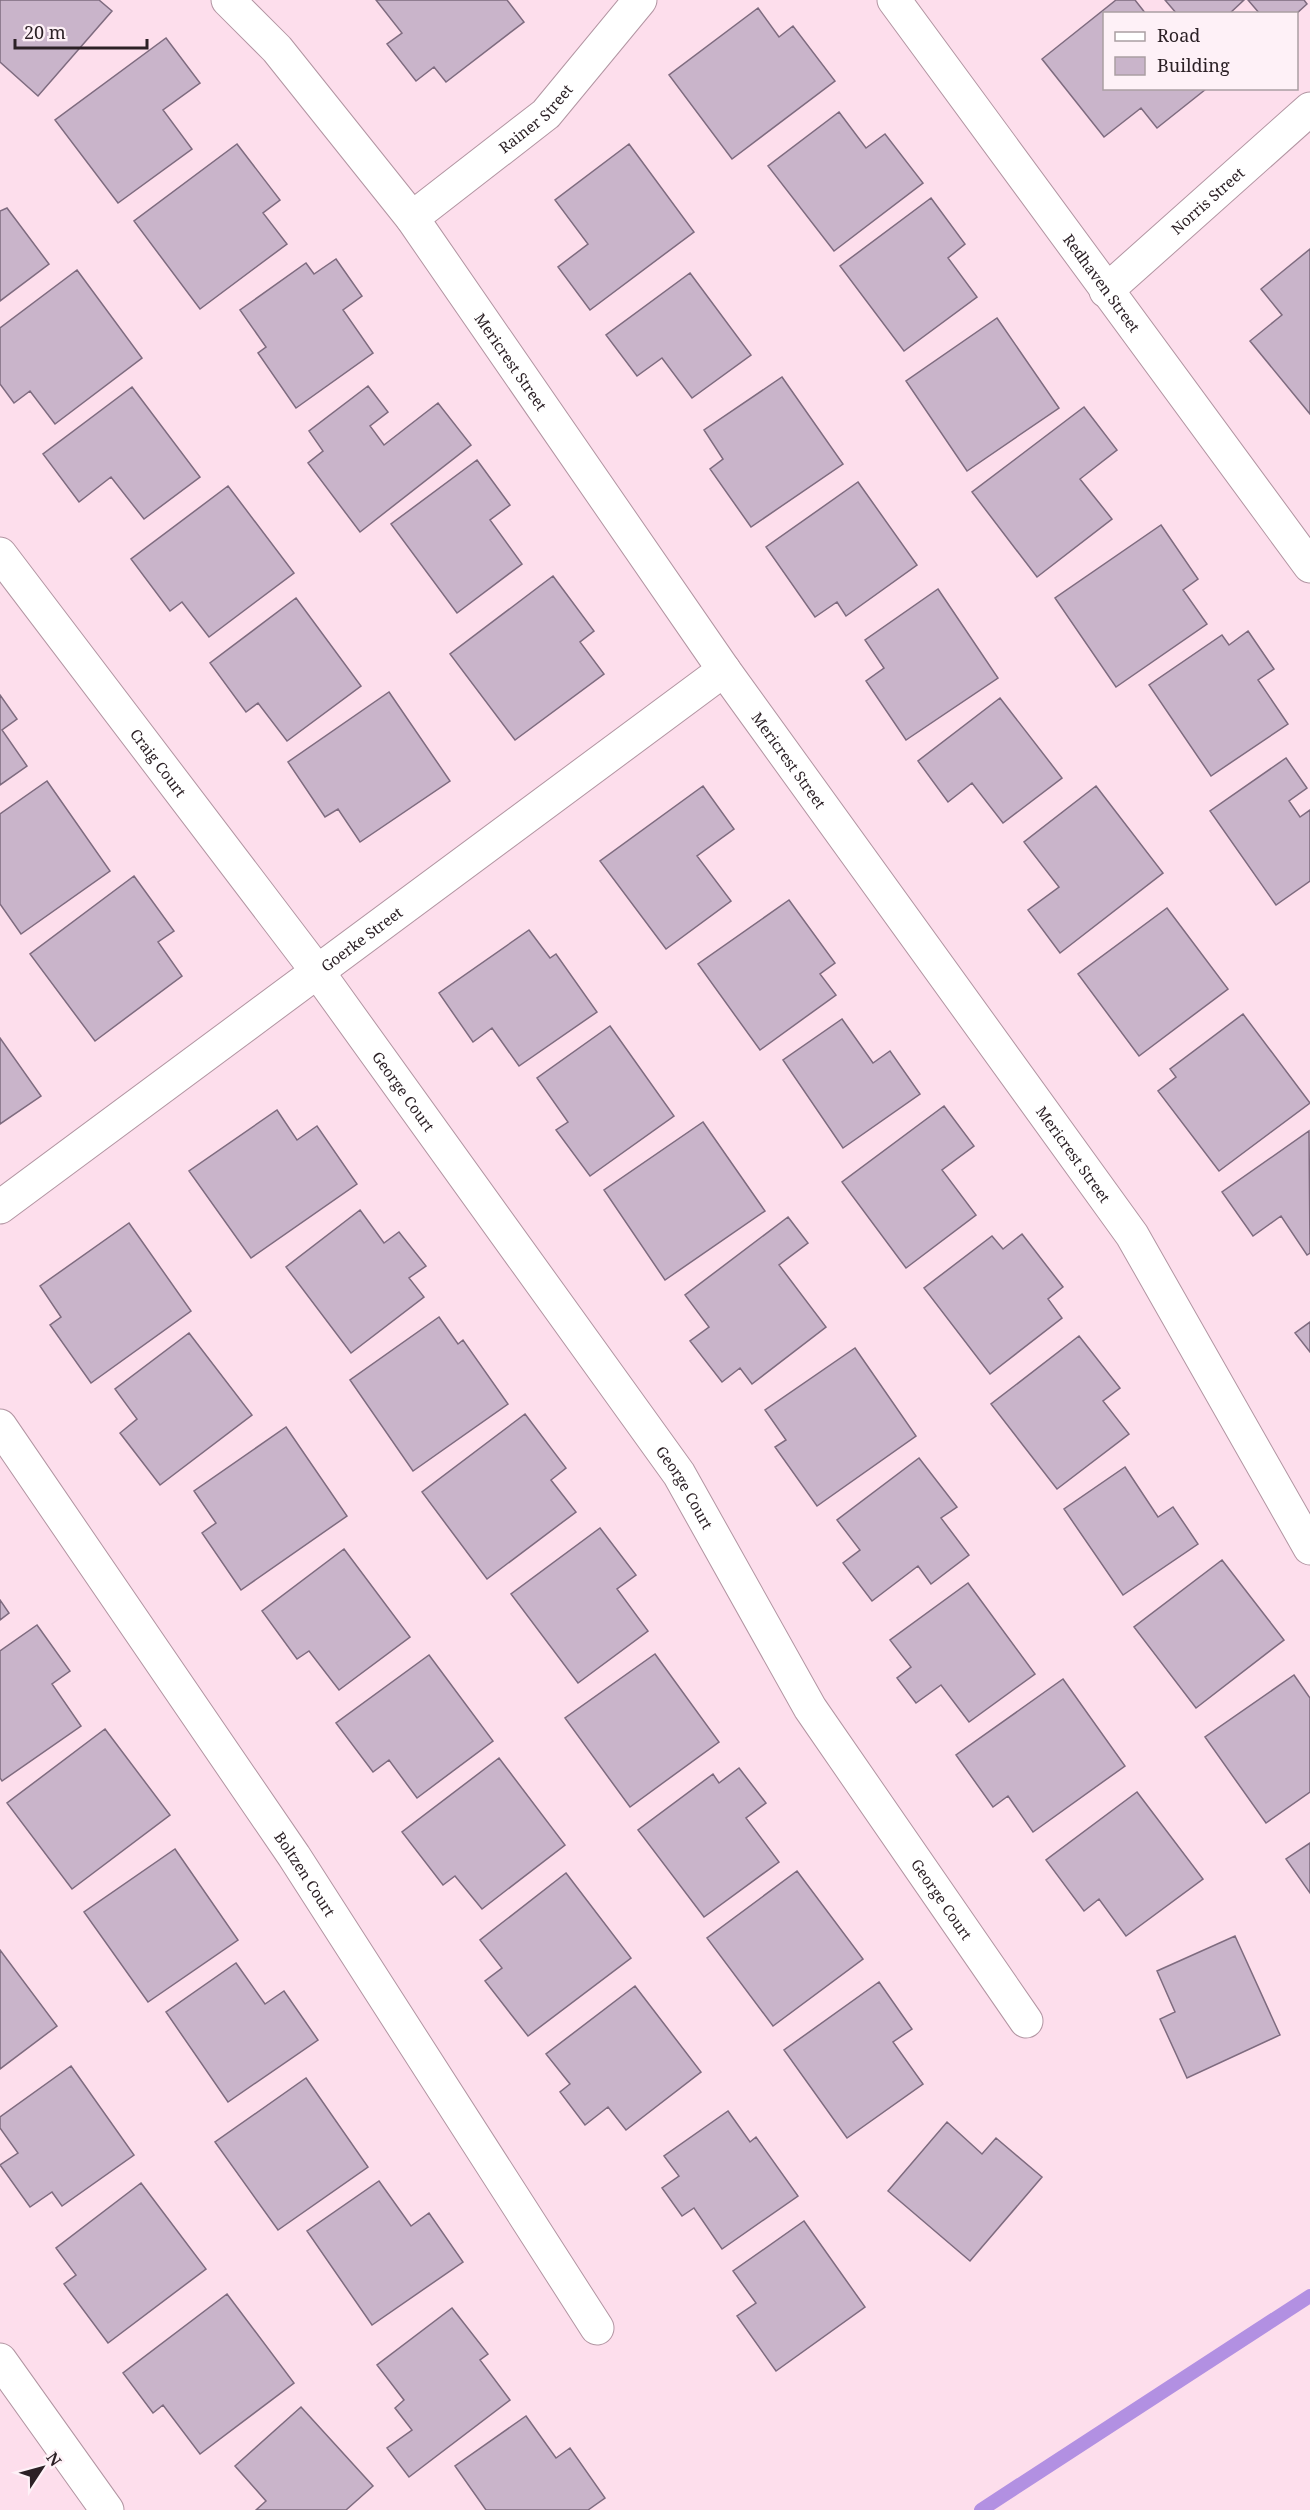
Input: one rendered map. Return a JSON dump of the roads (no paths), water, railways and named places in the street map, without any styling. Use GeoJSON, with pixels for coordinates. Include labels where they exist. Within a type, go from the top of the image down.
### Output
{"type":"FeatureCollection","features":[{"type":"Feature","properties":{"kind":"street","name":"Mericrest Street"},"geometry":{"type":"LineString","coordinates":[[228,0],[276,49],[412,218],[724,670],[1132,1235],[1310,1548]]}},
{"type":"Feature","properties":{"kind":"street","name":"Rainer Street"},"geometry":{"type":"LineString","coordinates":[[412,218],[546,114],[639,0]]}},
{"type":"Feature","properties":{"kind":"street","name":"Redhaven Street"},"geometry":{"type":"LineString","coordinates":[[894,0],[1310,566]]}},
{"type":"Feature","properties":{"kind":"street","name":"Norris Street"},"geometry":{"type":"LineString","coordinates":[[1106,291],[1310,109]]}},
{"type":"Feature","properties":{"kind":"street","name":"Craig Court"},"geometry":{"type":"LineString","coordinates":[[0,554],[317,971]]}},
{"type":"Feature","properties":{"kind":"street","name":"Goerke Street"},"geometry":{"type":"LineString","coordinates":[[0,1207],[724,670]]}},
{"type":"Feature","properties":{"kind":"street","name":"George Court"},"geometry":{"type":"LineString","coordinates":[[317,971],[679,1474],[810,1708],[1026,2021]]}},
{"type":"Feature","properties":{"kind":"street","name":"Boltzen Court"},"geometry":{"type":"LineString","coordinates":[[0,1426],[294,1856],[597,2328]]}},
{"type":"Feature","properties":{"kind":"street"},"geometry":{"type":"LineString","coordinates":[[0,2360],[107,2510]]}},
{"type":"Feature","properties":{"kind":"waterway"},"geometry":{"type":"LineString","coordinates":[[981,2510],[1310,2296]]}}]}
